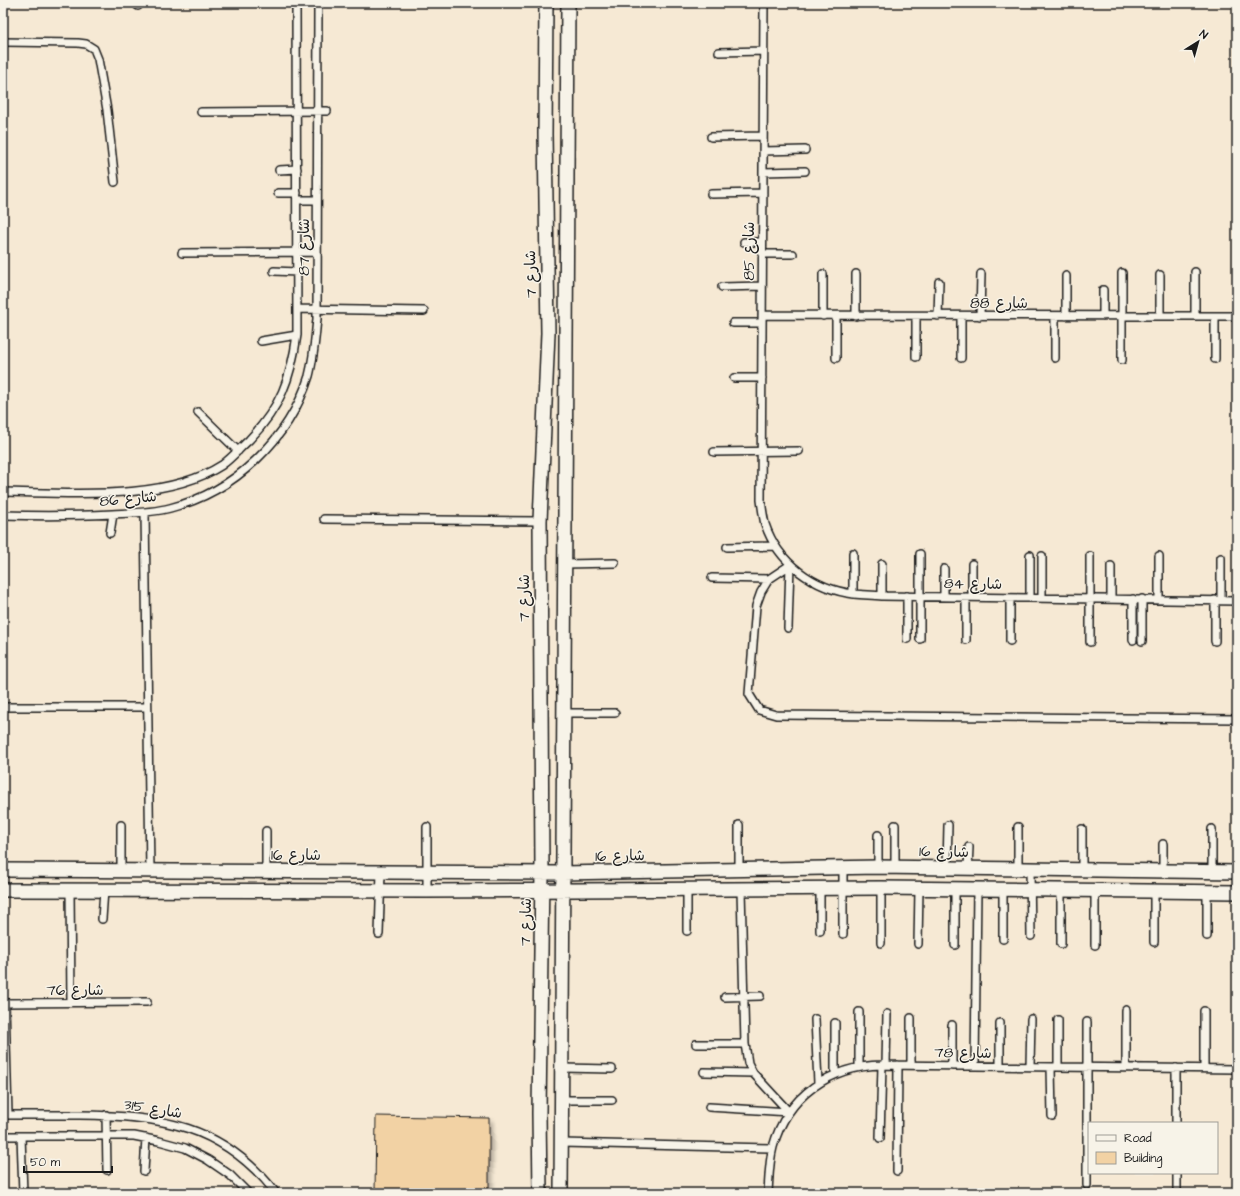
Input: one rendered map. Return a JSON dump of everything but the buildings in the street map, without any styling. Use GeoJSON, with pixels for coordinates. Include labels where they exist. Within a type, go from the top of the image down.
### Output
{"type":"FeatureCollection","features":[{"type":"Feature","properties":{"kind":"street","name":"شارع 7"},"geometry":{"type":"LineString","coordinates":[[540,1193],[539,1113],[542,872],[540,521],[548,333],[545,134],[546,3]]}},
{"type":"Feature","properties":{"kind":"street"},"geometry":{"type":"LineString","coordinates":[[561,1193],[568,3]]}},
{"type":"Feature","properties":{"kind":"street","name":"شارع 16"},"geometry":{"type":"LineString","coordinates":[[3,870],[563,873],[878,867],[1237,872]]}},
{"type":"Feature","properties":{"kind":"street"},"geometry":{"type":"LineString","coordinates":[[193,871],[194,890]]}},
{"type":"Feature","properties":{"kind":"street"},"geometry":{"type":"LineString","coordinates":[[665,872],[665,890]]}},
{"type":"Feature","properties":{"kind":"street"},"geometry":{"type":"LineString","coordinates":[[3,890],[427,891],[881,888],[1237,892]]}},
{"type":"Feature","properties":{"kind":"lane","name":"شارع 87"},"geometry":{"type":"LineString","coordinates":[[232,456],[263,425],[276,406],[294,361],[297,335],[296,3]]}},
{"type":"Feature","properties":{"kind":"lane","name":"شارع 87"},"geometry":{"type":"LineString","coordinates":[[245,470],[266,450],[284,428],[298,403],[309,376],[315,348],[317,309],[318,3]]}},
{"type":"Feature","properties":{"kind":"lane","name":"شارع 85"},"geometry":{"type":"LineString","coordinates":[[761,500],[764,3]]}},
{"type":"Feature","properties":{"kind":"lane"},"geometry":{"type":"LineString","coordinates":[[3,42],[78,42],[86,44],[94,49],[98,59],[103,88],[116,182]]}},
{"type":"Feature","properties":{"kind":"lane"},"geometry":{"type":"LineString","coordinates":[[719,52],[764,52]]}},
{"type":"Feature","properties":{"kind":"lane"},"geometry":{"type":"LineString","coordinates":[[202,112],[327,110]]}},
{"type":"Feature","properties":{"kind":"lane"},"geometry":{"type":"LineString","coordinates":[[711,137],[763,136]]}},
{"type":"Feature","properties":{"kind":"lane"},"geometry":{"type":"LineString","coordinates":[[763,151],[805,150]]}},
{"type":"Feature","properties":{"kind":"lane"},"geometry":{"type":"LineString","coordinates":[[279,170],[297,169]]}},
{"type":"Feature","properties":{"kind":"lane"},"geometry":{"type":"LineString","coordinates":[[763,172],[805,171]]}},
{"type":"Feature","properties":{"kind":"lane"},"geometry":{"type":"LineString","coordinates":[[278,193],[317,200]]}},
{"type":"Feature","properties":{"kind":"lane"},"geometry":{"type":"LineString","coordinates":[[710,194],[763,193]]}},
{"type":"Feature","properties":{"kind":"lane"},"geometry":{"type":"LineString","coordinates":[[744,242],[762,242]]}},
{"type":"Feature","properties":{"kind":"lane"},"geometry":{"type":"LineString","coordinates":[[182,253],[317,252]]}},
{"type":"Feature","properties":{"kind":"lane"},"geometry":{"type":"LineString","coordinates":[[762,254],[793,254]]}},
{"type":"Feature","properties":{"kind":"lane"},"geometry":{"type":"LineString","coordinates":[[274,271],[297,272]]}},
{"type":"Feature","properties":{"kind":"lane"},"geometry":{"type":"LineString","coordinates":[[1195,272],[1195,316]]}},
{"type":"Feature","properties":{"kind":"lane"},"geometry":{"type":"LineString","coordinates":[[823,274],[823,316]]}},
{"type":"Feature","properties":{"kind":"lane"},"geometry":{"type":"LineString","coordinates":[[856,274],[856,316]]}},
{"type":"Feature","properties":{"kind":"lane"},"geometry":{"type":"LineString","coordinates":[[980,316],[981,274]]}},
{"type":"Feature","properties":{"kind":"lane"},"geometry":{"type":"LineString","coordinates":[[1122,274],[1122,360]]}},
{"type":"Feature","properties":{"kind":"lane"},"geometry":{"type":"LineString","coordinates":[[1160,275],[1160,316]]}},
{"type":"Feature","properties":{"kind":"lane"},"geometry":{"type":"LineString","coordinates":[[1066,276],[1066,316]]}},
{"type":"Feature","properties":{"kind":"lane"},"geometry":{"type":"LineString","coordinates":[[938,282],[938,316]]}},
{"type":"Feature","properties":{"kind":"lane"},"geometry":{"type":"LineString","coordinates":[[722,287],[762,286]]}},
{"type":"Feature","properties":{"kind":"lane"},"geometry":{"type":"LineString","coordinates":[[1103,290],[1103,316]]}},
{"type":"Feature","properties":{"kind":"lane"},"geometry":{"type":"LineString","coordinates":[[297,309],[424,311]]}},
{"type":"Feature","properties":{"kind":"lane","name":"شارع 88"},"geometry":{"type":"LineString","coordinates":[[733,324],[762,319],[823,316],[1237,316]]}},
{"type":"Feature","properties":{"kind":"lane"},"geometry":{"type":"LineString","coordinates":[[836,316],[836,358]]}},
{"type":"Feature","properties":{"kind":"lane"},"geometry":{"type":"LineString","coordinates":[[916,316],[916,358]]}},
{"type":"Feature","properties":{"kind":"lane"},"geometry":{"type":"LineString","coordinates":[[961,316],[961,358]]}},
{"type":"Feature","properties":{"kind":"lane"},"geometry":{"type":"LineString","coordinates":[[1055,316],[1055,358]]}},
{"type":"Feature","properties":{"kind":"lane"},"geometry":{"type":"LineString","coordinates":[[1215,316],[1215,359]]}},
{"type":"Feature","properties":{"kind":"lane"},"geometry":{"type":"LineString","coordinates":[[261,341],[297,335]]}},
{"type":"Feature","properties":{"kind":"lane"},"geometry":{"type":"LineString","coordinates":[[734,378],[762,378]]}},
{"type":"Feature","properties":{"kind":"lane"},"geometry":{"type":"LineString","coordinates":[[198,412],[238,451]]}},
{"type":"Feature","properties":{"kind":"lane"},"geometry":{"type":"LineString","coordinates":[[714,452],[799,451]]}},
{"type":"Feature","properties":{"kind":"lane","name":"شارع 86"},"geometry":{"type":"LineString","coordinates":[[3,492],[89,493],[148,490],[174,485],[199,477],[222,465],[232,456]]}},
{"type":"Feature","properties":{"kind":"lane","name":"شارع 86"},"geometry":{"type":"LineString","coordinates":[[3,515],[83,516],[145,513],[170,508],[197,499],[222,486],[245,470]]}},
{"type":"Feature","properties":{"kind":"lane","name":"شارع 84"},"geometry":{"type":"LineString","coordinates":[[761,500],[765,524],[775,546],[790,565],[810,580],[835,590],[853,594],[920,597],[1237,600]]}},
{"type":"Feature","properties":{"kind":"lane"},"geometry":{"type":"LineString","coordinates":[[145,513],[150,871]]}},
{"type":"Feature","properties":{"kind":"lane"},"geometry":{"type":"LineString","coordinates":[[110,533],[113,514]]}},
{"type":"Feature","properties":{"kind":"lane"},"geometry":{"type":"LineString","coordinates":[[324,519],[540,521]]}},
{"type":"Feature","properties":{"kind":"lane"},"geometry":{"type":"LineString","coordinates":[[727,547],[775,546]]}},
{"type":"Feature","properties":{"kind":"lane"},"geometry":{"type":"LineString","coordinates":[[853,553],[853,594]]}},
{"type":"Feature","properties":{"kind":"lane"},"geometry":{"type":"LineString","coordinates":[[920,554],[920,639]]}},
{"type":"Feature","properties":{"kind":"lane"},"geometry":{"type":"LineString","coordinates":[[1030,555],[1030,598]]}},
{"type":"Feature","properties":{"kind":"lane"},"geometry":{"type":"LineString","coordinates":[[1042,556],[1042,598]]}},
{"type":"Feature","properties":{"kind":"lane"},"geometry":{"type":"LineString","coordinates":[[1090,556],[1090,642]]}},
{"type":"Feature","properties":{"kind":"lane"},"geometry":{"type":"LineString","coordinates":[[1159,599],[1160,556]]}},
{"type":"Feature","properties":{"kind":"lane"},"geometry":{"type":"LineString","coordinates":[[1215,641],[1221,558]]}},
{"type":"Feature","properties":{"kind":"lane"},"geometry":{"type":"LineString","coordinates":[[565,564],[615,563]]}},
{"type":"Feature","properties":{"kind":"lane"},"geometry":{"type":"LineString","coordinates":[[882,564],[882,596]]}},
{"type":"Feature","properties":{"kind":"lane"},"geometry":{"type":"LineString","coordinates":[[966,640],[972,564]]}},
{"type":"Feature","properties":{"kind":"lane"},"geometry":{"type":"LineString","coordinates":[[790,565],[769,580],[761,592],[756,606],[749,694],[759,710],[776,715],[1237,720]]}},
{"type":"Feature","properties":{"kind":"lane"},"geometry":{"type":"LineString","coordinates":[[788,628],[790,565]]}},
{"type":"Feature","properties":{"kind":"lane"},"geometry":{"type":"LineString","coordinates":[[1111,566],[1111,599]]}},
{"type":"Feature","properties":{"kind":"lane"},"geometry":{"type":"LineString","coordinates":[[944,569],[944,597]]}},
{"type":"Feature","properties":{"kind":"lane"},"geometry":{"type":"LineString","coordinates":[[712,578],[769,580]]}},
{"type":"Feature","properties":{"kind":"lane"},"geometry":{"type":"LineString","coordinates":[[907,596],[907,639]]}},
{"type":"Feature","properties":{"kind":"lane"},"geometry":{"type":"LineString","coordinates":[[1010,598],[1010,641]]}},
{"type":"Feature","properties":{"kind":"lane"},"geometry":{"type":"LineString","coordinates":[[1133,599],[1133,640]]}},
{"type":"Feature","properties":{"kind":"lane"},"geometry":{"type":"LineString","coordinates":[[1142,599],[1142,641]]}},
{"type":"Feature","properties":{"kind":"lane"},"geometry":{"type":"LineString","coordinates":[[3,707],[147,707]]}},
{"type":"Feature","properties":{"kind":"lane"},"geometry":{"type":"LineString","coordinates":[[564,713],[615,713]]}},
{"type":"Feature","properties":{"kind":"lane"},"geometry":{"type":"LineString","coordinates":[[121,825],[122,871]]}},
{"type":"Feature","properties":{"kind":"lane"},"geometry":{"type":"LineString","coordinates":[[739,825],[739,870]]}},
{"type":"Feature","properties":{"kind":"lane"},"geometry":{"type":"LineString","coordinates":[[895,825],[895,868]]}},
{"type":"Feature","properties":{"kind":"lane"},"geometry":{"type":"LineString","coordinates":[[947,868],[948,826]]}},
{"type":"Feature","properties":{"kind":"lane"},"geometry":{"type":"LineString","coordinates":[[427,827],[427,891]]}},
{"type":"Feature","properties":{"kind":"lane"},"geometry":{"type":"LineString","coordinates":[[1018,827],[1024,870],[1030,890],[1031,936]]}},
{"type":"Feature","properties":{"kind":"lane"},"geometry":{"type":"LineString","coordinates":[[1212,828],[1212,872]]}},
{"type":"Feature","properties":{"kind":"lane"},"geometry":{"type":"LineString","coordinates":[[1082,829],[1082,870]]}},
{"type":"Feature","properties":{"kind":"lane"},"geometry":{"type":"LineString","coordinates":[[266,831],[266,871]]}},
{"type":"Feature","properties":{"kind":"lane"},"geometry":{"type":"LineString","coordinates":[[878,835],[878,867]]}},
{"type":"Feature","properties":{"kind":"lane"},"geometry":{"type":"LineString","coordinates":[[1163,871],[1164,844]]}},
{"type":"Feature","properties":{"kind":"lane"},"geometry":{"type":"LineString","coordinates":[[968,869],[969,847]]}},
{"type":"Feature","properties":{"kind":"lane"},"geometry":{"type":"LineString","coordinates":[[843,868],[843,934]]}},
{"type":"Feature","properties":{"kind":"lane"},"geometry":{"type":"LineString","coordinates":[[379,934],[381,872]]}},
{"type":"Feature","properties":{"kind":"lane"},"geometry":{"type":"LineString","coordinates":[[820,888],[820,931]]}},
{"type":"Feature","properties":{"kind":"lane"},"geometry":{"type":"LineString","coordinates":[[881,888],[881,944]]}},
{"type":"Feature","properties":{"kind":"lane"},"geometry":{"type":"LineString","coordinates":[[918,944],[919,889]]}},
{"type":"Feature","properties":{"kind":"lane"},"geometry":{"type":"LineString","coordinates":[[955,889],[955,945]]}},
{"type":"Feature","properties":{"kind":"lane"},"geometry":{"type":"LineString","coordinates":[[975,1066],[977,889]]}},
{"type":"Feature","properties":{"kind":"lane"},"geometry":{"type":"LineString","coordinates":[[70,890],[71,1003]]}},
{"type":"Feature","properties":{"kind":"lane"},"geometry":{"type":"LineString","coordinates":[[102,919],[104,890]]}},
{"type":"Feature","properties":{"kind":"lane"},"geometry":{"type":"LineString","coordinates":[[687,890],[687,931]]}},
{"type":"Feature","properties":{"kind":"lane"},"geometry":{"type":"LineString","coordinates":[[741,890],[745,1044],[748,1063],[753,1073],[788,1112]]}},
{"type":"Feature","properties":{"kind":"lane"},"geometry":{"type":"LineString","coordinates":[[1003,890],[1003,939]]}},
{"type":"Feature","properties":{"kind":"lane"},"geometry":{"type":"LineString","coordinates":[[1061,890],[1061,944]]}},
{"type":"Feature","properties":{"kind":"lane"},"geometry":{"type":"LineString","coordinates":[[1095,890],[1095,944]]}},
{"type":"Feature","properties":{"kind":"lane"},"geometry":{"type":"LineString","coordinates":[[1154,891],[1154,942]]}},
{"type":"Feature","properties":{"kind":"lane"},"geometry":{"type":"LineString","coordinates":[[1207,892],[1207,936]]}},
{"type":"Feature","properties":{"kind":"lane"},"geometry":{"type":"LineString","coordinates":[[725,996],[760,996]]}},
{"type":"Feature","properties":{"kind":"lane","name":"شارع 76"},"geometry":{"type":"LineString","coordinates":[[4,1003],[147,1002]]}},
{"type":"Feature","properties":{"kind":"lane"},"geometry":{"type":"LineString","coordinates":[[4,1003],[6,1115]]}},
{"type":"Feature","properties":{"kind":"lane"},"geometry":{"type":"LineString","coordinates":[[1126,1010],[1126,1068]]}},
{"type":"Feature","properties":{"kind":"lane"},"geometry":{"type":"LineString","coordinates":[[1204,1011],[1204,1068]]}},
{"type":"Feature","properties":{"kind":"lane"},"geometry":{"type":"LineString","coordinates":[[859,1012],[859,1067]]}},
{"type":"Feature","properties":{"kind":"lane"},"geometry":{"type":"LineString","coordinates":[[880,1138],[886,1014]]}},
{"type":"Feature","properties":{"kind":"lane"},"geometry":{"type":"LineString","coordinates":[[911,1018],[912,1065]]}},
{"type":"Feature","properties":{"kind":"lane"},"geometry":{"type":"LineString","coordinates":[[815,1019],[818,1083]]}},
{"type":"Feature","properties":{"kind":"lane"},"geometry":{"type":"LineString","coordinates":[[1030,1066],[1031,1019]]}},
{"type":"Feature","properties":{"kind":"lane"},"geometry":{"type":"LineString","coordinates":[[1052,1116],[1058,1020]]}},
{"type":"Feature","properties":{"kind":"lane"},"geometry":{"type":"LineString","coordinates":[[1087,1022],[1087,1185]]}},
{"type":"Feature","properties":{"kind":"lane"},"geometry":{"type":"LineString","coordinates":[[835,1023],[835,1074]]}},
{"type":"Feature","properties":{"kind":"lane"},"geometry":{"type":"LineString","coordinates":[[1000,1023],[1000,1066]]}},
{"type":"Feature","properties":{"kind":"lane"},"geometry":{"type":"LineString","coordinates":[[952,1025],[952,1066]]}},
{"type":"Feature","properties":{"kind":"lane"},"geometry":{"type":"LineString","coordinates":[[696,1044],[745,1044]]}},
{"type":"Feature","properties":{"kind":"lane"},"geometry":{"type":"LineString","coordinates":[[897,1171],[898,1065]]}},
{"type":"Feature","properties":{"kind":"lane","name":"شارع 78"},"geometry":{"type":"LineString","coordinates":[[768,1193],[772,1148],[779,1129],[788,1112],[802,1096],[818,1083],[835,1074],[859,1067],[912,1065],[1237,1069]]}},
{"type":"Feature","properties":{"kind":"lane"},"geometry":{"type":"LineString","coordinates":[[562,1068],[612,1069]]}},
{"type":"Feature","properties":{"kind":"lane"},"geometry":{"type":"LineString","coordinates":[[1176,1068],[1176,1122]]}},
{"type":"Feature","properties":{"kind":"lane"},"geometry":{"type":"LineString","coordinates":[[704,1072],[753,1073]]}},
{"type":"Feature","properties":{"kind":"lane"},"geometry":{"type":"LineString","coordinates":[[562,1100],[612,1100]]}},
{"type":"Feature","properties":{"kind":"lane"},"geometry":{"type":"LineString","coordinates":[[709,1107],[788,1112]]}},
{"type":"Feature","properties":{"kind":"lane","name":"شارع 315"},"geometry":{"type":"LineString","coordinates":[[6,1115],[106,1115],[161,1121],[190,1128],[217,1140],[241,1157],[263,1177],[276,1193]]}},
{"type":"Feature","properties":{"kind":"lane"},"geometry":{"type":"LineString","coordinates":[[106,1115],[107,1170]]}},
{"type":"Feature","properties":{"kind":"lane","name":"شارع 315"},"geometry":{"type":"LineString","coordinates":[[3,1136],[134,1136],[160,1141],[185,1148],[208,1160],[230,1175],[248,1193]]}},
{"type":"Feature","properties":{"kind":"lane"},"geometry":{"type":"LineString","coordinates":[[21,1136],[23,1193]]}},
{"type":"Feature","properties":{"kind":"lane"},"geometry":{"type":"LineString","coordinates":[[144,1171],[146,1138]]}},
{"type":"Feature","properties":{"kind":"lane"},"geometry":{"type":"LineString","coordinates":[[562,1143],[772,1148]]}},
{"type":"Feature","properties":{"kind":"lane"},"geometry":{"type":"LineString","coordinates":[[1177,1174],[1177,1193]]}},
{"type":"Feature","properties":{"kind":"shaded area"},"geometry":{"type":"Polygon","coordinates":[[[3,3],[1237,3],[1237,1193],[3,1193],[3,3]]]}}]}
